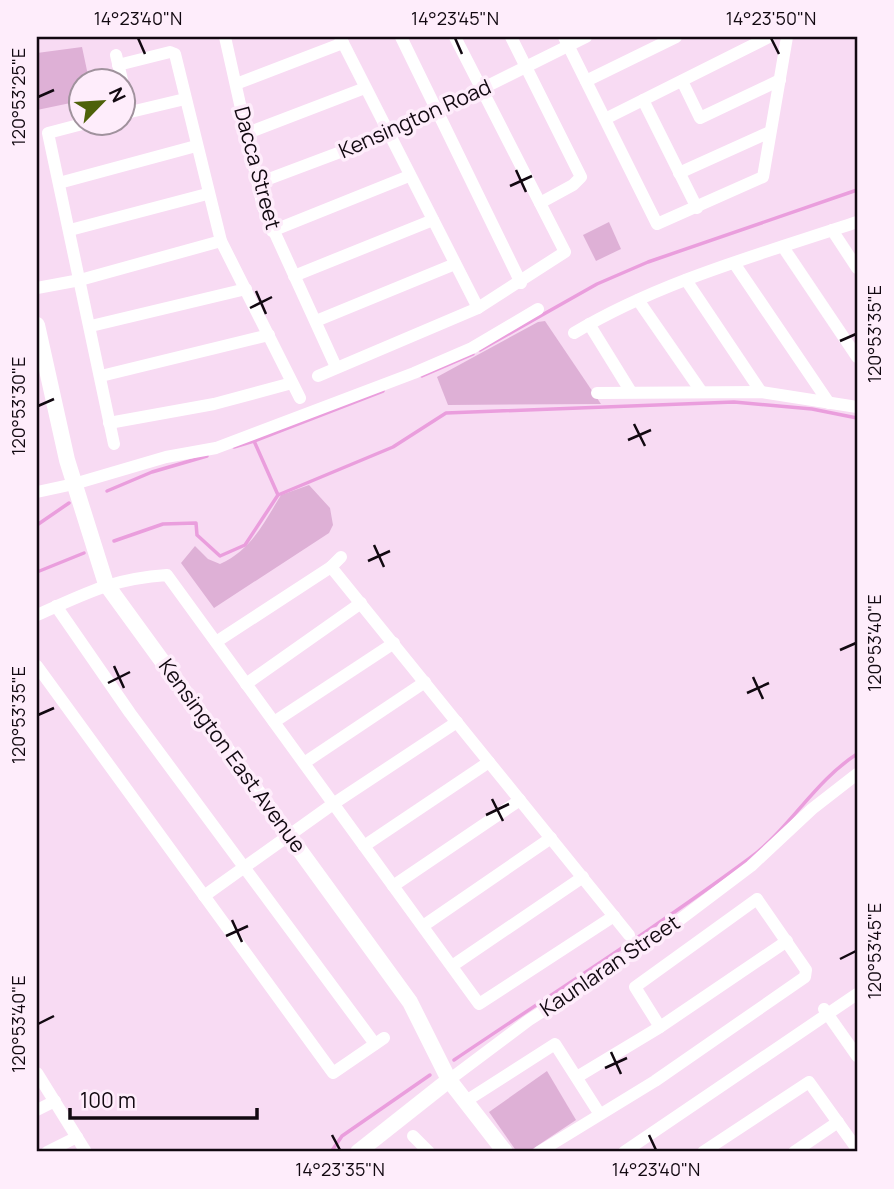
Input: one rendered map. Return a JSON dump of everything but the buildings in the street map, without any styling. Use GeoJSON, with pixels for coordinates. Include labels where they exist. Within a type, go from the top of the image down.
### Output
{"type":"FeatureCollection","features":[{"type":"Feature","properties":{"kind":"street"},"geometry":{"type":"LineString","coordinates":[[401,37],[521,283]]}},
{"type":"Feature","properties":{"kind":"street"},"geometry":{"type":"LineString","coordinates":[[317,376],[478,308],[565,253],[456,37]]}},
{"type":"Feature","properties":{"kind":"street"},"geometry":{"type":"LineString","coordinates":[[511,37],[581,177],[573,185],[540,203]]}},
{"type":"Feature","properties":{"kind":"street","name":"Kensington Road"},"geometry":{"type":"LineString","coordinates":[[258,183],[388,135],[527,68],[566,41],[586,37]]}},
{"type":"Feature","properties":{"kind":"street"},"geometry":{"type":"LineString","coordinates":[[586,81],[676,37]]}},
{"type":"Feature","properties":{"kind":"street"},"geometry":{"type":"LineString","coordinates":[[605,120],[769,37]]}},
{"type":"Feature","properties":{"kind":"street"},"geometry":{"type":"LineString","coordinates":[[566,41],[657,224],[762,177],[766,171],[769,132],[787,37]]}},
{"type":"Feature","properties":{"kind":"street","name":"Dacca Street"},"geometry":{"type":"LineString","coordinates":[[225,38],[245,134],[272,231],[336,367]]}},
{"type":"Feature","properties":{"kind":"street"},"geometry":{"type":"LineString","coordinates":[[236,84],[342,40],[478,308]]}},
{"type":"Feature","properties":{"kind":"street"},"geometry":{"type":"LineString","coordinates":[[118,66],[117,60],[170,52],[175,54],[221,241],[300,398]]}},
{"type":"Feature","properties":{"kind":"street"},"geometry":{"type":"LineString","coordinates":[[682,81],[700,118],[780,80]]}},
{"type":"Feature","properties":{"kind":"street"},"geometry":{"type":"LineString","coordinates":[[245,134],[365,88]]}},
{"type":"Feature","properties":{"kind":"street"},"geometry":{"type":"LineString","coordinates":[[136,111],[185,99]]}},
{"type":"Feature","properties":{"kind":"street"},"geometry":{"type":"LineString","coordinates":[[643,100],[697,208]]}},
{"type":"Feature","properties":{"kind":"street"},"geometry":{"type":"LineString","coordinates":[[66,128],[48,133],[114,444]]}},
{"type":"Feature","properties":{"kind":"street"},"geometry":{"type":"LineString","coordinates":[[679,173],[769,132]]}},
{"type":"Feature","properties":{"kind":"street"},"geometry":{"type":"LineString","coordinates":[[59,183],[196,146]]}},
{"type":"Feature","properties":{"kind":"street"},"geometry":{"type":"LineString","coordinates":[[272,231],[410,176]]}},
{"type":"Feature","properties":{"kind":"street"},"geometry":{"type":"LineString","coordinates":[[70,230],[208,194]]}},
{"type":"Feature","properties":{"kind":"street"},"geometry":{"type":"LineString","coordinates":[[294,276],[433,220]]}},
{"type":"Feature","properties":{"kind":"street"},"geometry":{"type":"LineString","coordinates":[[574,333],[638,300],[687,280],[857,222]]}},
{"type":"Feature","properties":{"kind":"street"},"geometry":{"type":"LineString","coordinates":[[832,230],[857,268]]}},
{"type":"Feature","properties":{"kind":"street"},"geometry":{"type":"LineString","coordinates":[[37,288],[80,280],[221,241]]}},
{"type":"Feature","properties":{"kind":"street"},"geometry":{"type":"LineString","coordinates":[[783,247],[857,357]]}},
{"type":"Feature","properties":{"kind":"street"},"geometry":{"type":"LineString","coordinates":[[734,263],[829,404]]}},
{"type":"Feature","properties":{"kind":"street"},"geometry":{"type":"LineString","coordinates":[[316,321],[455,264]]}},
{"type":"Feature","properties":{"kind":"street"},"geometry":{"type":"LineString","coordinates":[[687,280],[761,392]]}},
{"type":"Feature","properties":{"kind":"street"},"geometry":{"type":"LineString","coordinates":[[91,326],[246,289]]}},
{"type":"Feature","properties":{"kind":"street"},"geometry":{"type":"LineString","coordinates":[[638,300],[701,391]]}},
{"type":"Feature","properties":{"kind":"street"},"geometry":{"type":"LineString","coordinates":[[37,492],[166,457],[216,448],[258,433],[460,353],[538,309]]}},
{"type":"Feature","properties":{"kind":"street"},"geometry":{"type":"LineString","coordinates":[[589,324],[631,392]]}},
{"type":"Feature","properties":{"kind":"street","name":"Kensington East Avenue"},"geometry":{"type":"LineString","coordinates":[[37,325],[74,484],[106,584],[410,1002],[445,1072],[505,1152]]}},
{"type":"Feature","properties":{"kind":"street"},"geometry":{"type":"LineString","coordinates":[[100,376],[269,335]]}},
{"type":"Feature","properties":{"kind":"street"},"geometry":{"type":"LineString","coordinates":[[109,423],[214,404],[292,383]]}},
{"type":"Feature","properties":{"kind":"street"},"geometry":{"type":"LineString","coordinates":[[597,393],[761,392],[857,407]]}},
{"type":"Feature","properties":{"kind":"street"},"geometry":{"type":"LineString","coordinates":[[216,642],[331,567],[341,557]]}},
{"type":"Feature","properties":{"kind":"street"},"geometry":{"type":"LineString","coordinates":[[331,567],[629,935]]}},
{"type":"Feature","properties":{"kind":"street"},"geometry":{"type":"LineString","coordinates":[[37,615],[106,584],[127,578],[167,575],[480,1004],[614,916]]}},
{"type":"Feature","properties":{"kind":"street"},"geometry":{"type":"LineString","coordinates":[[246,684],[361,603]]}},
{"type":"Feature","properties":{"kind":"street"},"geometry":{"type":"LineString","coordinates":[[37,666],[333,1073],[379,1041],[245,868],[56,606]]}},
{"type":"Feature","properties":{"kind":"street"},"geometry":{"type":"LineString","coordinates":[[274,722],[394,643]]}},
{"type":"Feature","properties":{"kind":"street"},"geometry":{"type":"LineString","coordinates":[[304,763],[425,682]]}},
{"type":"Feature","properties":{"kind":"street"},"geometry":{"type":"LineString","coordinates":[[204,896],[333,804],[457,722]]}},
{"type":"Feature","properties":{"kind":"street"},"geometry":{"type":"LineString","coordinates":[[364,846],[489,762]]}},
{"type":"Feature","properties":{"kind":"street","name":"Kaunlaran Street"},"geometry":{"type":"LineString","coordinates":[[358,1152],[445,1072],[653,940],[751,866],[812,809],[857,774]]}},
{"type":"Feature","properties":{"kind":"street"},"geometry":{"type":"LineString","coordinates":[[393,886],[520,800]]}},
{"type":"Feature","properties":{"kind":"street"},"geometry":{"type":"LineString","coordinates":[[423,926],[551,838]]}},
{"type":"Feature","properties":{"kind":"street"},"geometry":{"type":"LineString","coordinates":[[452,966],[583,877]]}},
{"type":"Feature","properties":{"kind":"street"},"geometry":{"type":"LineString","coordinates":[[539,1152],[655,1081],[806,977],[806,970],[757,899],[635,987],[660,1027]]}},
{"type":"Feature","properties":{"kind":"street"},"geometry":{"type":"LineString","coordinates":[[577,1077],[660,1027],[787,941]]}},
{"type":"Feature","properties":{"kind":"street"},"geometry":{"type":"LineString","coordinates":[[624,1152],[826,1012],[857,994]]}},
{"type":"Feature","properties":{"kind":"street"},"geometry":{"type":"LineString","coordinates":[[826,1012],[857,1056]]}},
{"type":"Feature","properties":{"kind":"street"},"geometry":{"type":"LineString","coordinates":[[466,1101],[555,1044],[599,1113]]}},
{"type":"Feature","properties":{"kind":"street"},"geometry":{"type":"LineString","coordinates":[[37,1073],[86,1152]]}},
{"type":"Feature","properties":{"kind":"street"},"geometry":{"type":"LineString","coordinates":[[703,1152],[810,1082],[857,1149]]}},
{"type":"Feature","properties":{"kind":"street"},"geometry":{"type":"LineString","coordinates":[[37,1110],[55,1101]]}},
{"type":"Feature","properties":{"kind":"street"},"geometry":{"type":"LineString","coordinates":[[794,1152],[838,1122]]}},
{"type":"Feature","properties":{"kind":"street"},"geometry":{"type":"LineString","coordinates":[[413,1136],[429,1152]]}},
{"type":"Feature","properties":{"kind":"street"},"geometry":{"type":"LineString","coordinates":[[47,1152],[77,1137]]}},
{"type":"Feature","properties":{"kind":"shaded area"},"geometry":{"type":"Polygon","coordinates":[[[82,47],[86,66],[66,66],[66,104],[37,110],[37,53],[82,47]]]}},
{"type":"Feature","properties":{"kind":"shaded area"},"geometry":{"type":"Polygon","coordinates":[[[609,222],[621,249],[596,261],[583,235],[609,222]]]}},
{"type":"Feature","properties":{"kind":"shaded area"},"geometry":{"type":"Polygon","coordinates":[[[545,321],[601,404],[448,405],[437,377],[538,322],[545,321]]]}},
{"type":"Feature","properties":{"kind":"shaded area"},"geometry":{"type":"Polygon","coordinates":[[[309,485],[330,508],[333,525],[329,533],[214,608],[181,563],[195,546],[208,559],[220,564],[231,558],[256,535],[281,495],[309,485]]]}},
{"type":"Feature","properties":{"kind":"shaded area"},"geometry":{"type":"Polygon","coordinates":[[[547,1071],[576,1120],[528,1152],[517,1152],[489,1112],[547,1071]]]}},
{"type":"Feature","properties":{"kind":"waterway"},"geometry":{"type":"LineString","coordinates":[[480,350],[597,284],[648,262],[857,190]]}},
{"type":"Feature","properties":{"kind":"waterway"},"geometry":{"type":"LineString","coordinates":[[422,376],[473,354]]}},
{"type":"Feature","properties":{"kind":"waterway"},"geometry":{"type":"LineString","coordinates":[[254,441],[383,391]]}},
{"type":"Feature","properties":{"kind":"waterway"},"geometry":{"type":"LineString","coordinates":[[114,541],[163,524],[196,523],[197,535],[220,556],[245,545],[278,495],[393,447],[446,413],[734,402],[812,409],[857,418]]}},
{"type":"Feature","properties":{"kind":"waterway"},"geometry":{"type":"LineString","coordinates":[[234,447],[254,441],[278,495]]}},
{"type":"Feature","properties":{"kind":"waterway"},"geometry":{"type":"LineString","coordinates":[[107,491],[152,472],[207,456]]}},
{"type":"Feature","properties":{"kind":"waterway"},"geometry":{"type":"LineString","coordinates":[[37,525],[69,503]]}},
{"type":"Feature","properties":{"kind":"waterway"},"geometry":{"type":"LineString","coordinates":[[37,572],[84,553]]}},
{"type":"Feature","properties":{"kind":"waterway"},"geometry":{"type":"LineString","coordinates":[[454,1060],[750,858],[778,833],[828,777],[857,754]]}},
{"type":"Feature","properties":{"kind":"waterway"},"geometry":{"type":"LineString","coordinates":[[331,1152],[342,1136],[430,1075]]}}]}
